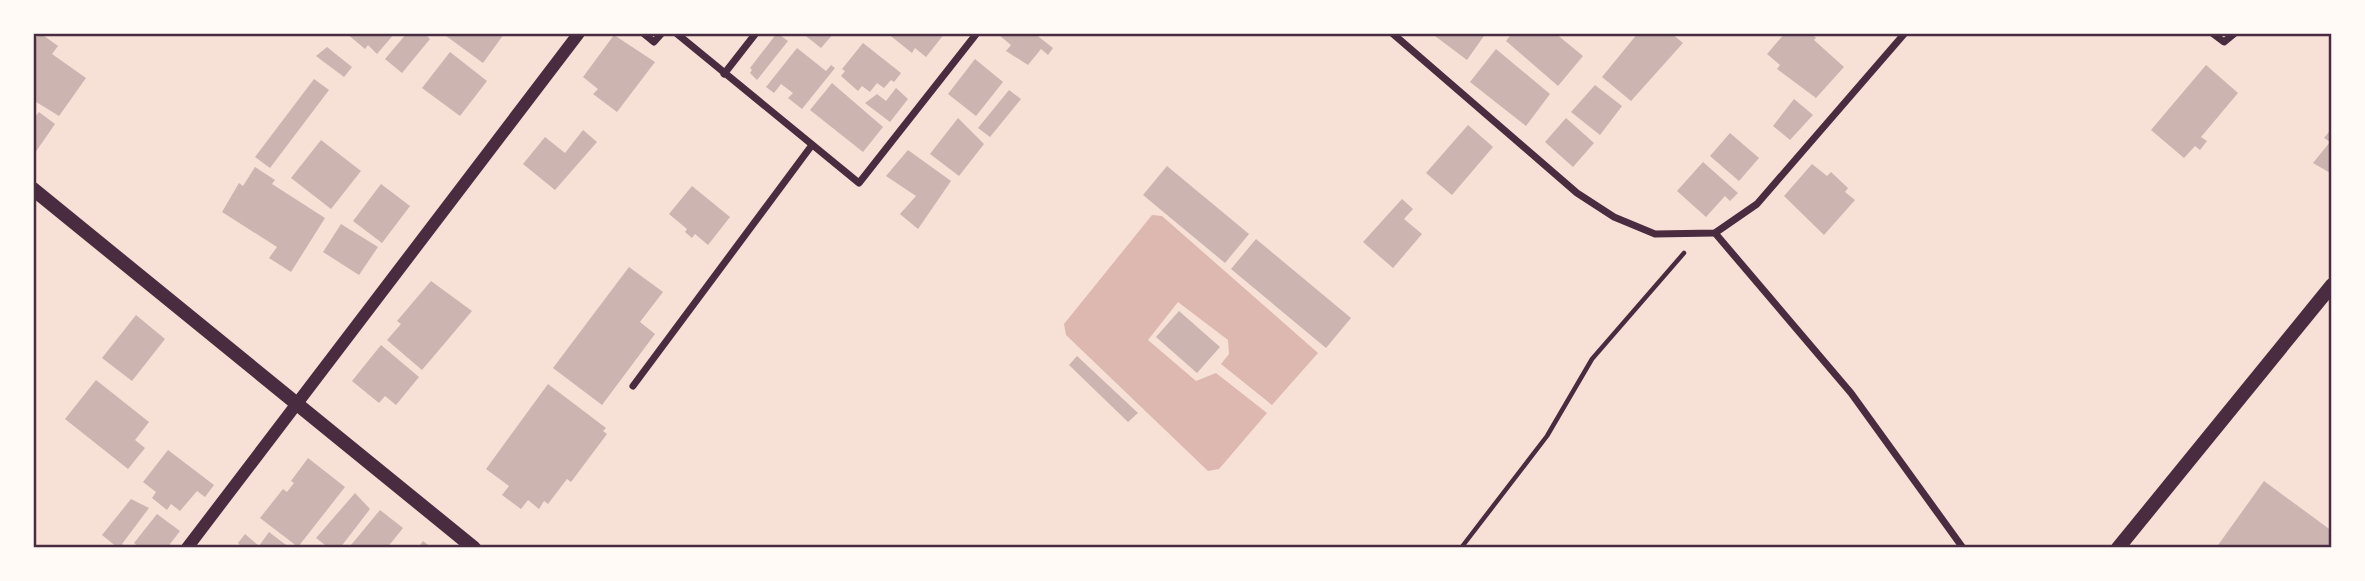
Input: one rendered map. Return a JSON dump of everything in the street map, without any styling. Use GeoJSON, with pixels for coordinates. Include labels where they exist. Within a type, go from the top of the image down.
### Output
{"type":"FeatureCollection","features":[{"type":"Feature","properties":{"kind":"main road"},"geometry":{"type":"LineString","coordinates":[[33,189],[474,548]]}},
{"type":"Feature","properties":{"kind":"main road"},"geometry":{"type":"LineString","coordinates":[[2118,548],[2332,285]]}},
{"type":"Feature","properties":{"kind":"street"},"geometry":{"type":"LineString","coordinates":[[187,548],[579,33]]}},
{"type":"Feature","properties":{"kind":"street"},"geometry":{"type":"LineString","coordinates":[[643,33],[654,42],[662,33]]}},
{"type":"Feature","properties":{"kind":"street"},"geometry":{"type":"LineString","coordinates":[[676,33],[859,183],[977,33]]}},
{"type":"Feature","properties":{"kind":"street"},"geometry":{"type":"LineString","coordinates":[[724,74],[756,33]]}},
{"type":"Feature","properties":{"kind":"street"},"geometry":{"type":"LineString","coordinates":[[1392,33],[1577,193],[1614,217],[1655,234],[1715,233],[1757,204],[1905,33]]}},
{"type":"Feature","properties":{"kind":"street"},"geometry":{"type":"LineString","coordinates":[[2212,33],[2224,42],[2235,33]]}},
{"type":"Feature","properties":{"kind":"street"},"geometry":{"type":"LineString","coordinates":[[633,386],[812,145]]}},
{"type":"Feature","properties":{"kind":"street"},"geometry":{"type":"LineString","coordinates":[[1715,233],[1851,393],[1963,548]]}},
{"type":"Feature","properties":{"kind":"path"},"geometry":{"type":"LineString","coordinates":[[1461,548],[1547,436],[1592,359],[1701,233]]}},
{"type":"Feature","properties":{"kind":"shaded area"},"geometry":{"type":"Polygon","coordinates":[[[1152,215],[1162,216],[1318,353],[1272,405],[1221,364],[1229,354],[1228,340],[1178,302],[1148,340],[1196,381],[1216,373],[1267,413],[1219,469],[1208,471],[1066,335],[1064,324],[1152,215]]]}},
{"type":"Feature","properties":{"kind":"building"},"geometry":{"type":"Polygon","coordinates":[[[40,33],[58,46],[52,54],[86,78],[59,116],[33,100],[33,42],[40,33]]]}},
{"type":"Feature","properties":{"kind":"building"},"geometry":{"type":"Polygon","coordinates":[[[346,33],[395,33],[377,54],[368,45],[365,49],[346,33]]]}},
{"type":"Feature","properties":{"kind":"building"},"geometry":{"type":"Polygon","coordinates":[[[407,33],[424,33],[430,39],[402,73],[385,59],[407,33]]]}},
{"type":"Feature","properties":{"kind":"building"},"geometry":{"type":"Polygon","coordinates":[[[442,33],[502,33],[504,34],[483,63],[442,33]]]}},
{"type":"Feature","properties":{"kind":"building"},"geometry":{"type":"Polygon","coordinates":[[[777,33],[788,41],[757,80],[750,73],[750,68],[777,33]]]}},
{"type":"Feature","properties":{"kind":"building"},"geometry":{"type":"Polygon","coordinates":[[[802,33],[834,33],[821,48],[802,33]]]}},
{"type":"Feature","properties":{"kind":"building"},"geometry":{"type":"Polygon","coordinates":[[[887,33],[945,33],[926,57],[915,48],[912,53],[887,33]]]}},
{"type":"Feature","properties":{"kind":"building"},"geometry":{"type":"Polygon","coordinates":[[[1002,33],[1034,33],[1053,48],[1048,55],[1041,49],[1028,65],[1006,51],[1011,45],[1000,36],[1002,33]]]}},
{"type":"Feature","properties":{"kind":"building"},"geometry":{"type":"Polygon","coordinates":[[[1431,33],[1486,33],[1467,60],[1431,33]]]}},
{"type":"Feature","properties":{"kind":"building"},"geometry":{"type":"Polygon","coordinates":[[[1512,33],[1555,33],[1583,56],[1558,86],[1506,41],[1512,33]]]}},
{"type":"Feature","properties":{"kind":"building"},"geometry":{"type":"Polygon","coordinates":[[[1638,33],[1671,33],[1683,43],[1631,101],[1602,77],[1638,33]]]}},
{"type":"Feature","properties":{"kind":"building"},"geometry":{"type":"Polygon","coordinates":[[[1785,33],[1811,33],[1816,38],[1814,40],[1844,67],[1816,98],[1777,69],[1780,65],[1767,54],[1785,33]]]}},
{"type":"Feature","properties":{"kind":"building"},"geometry":{"type":"Polygon","coordinates":[[[614,35],[655,62],[617,112],[593,94],[598,89],[583,77],[614,35]]]}},
{"type":"Feature","properties":{"kind":"building"},"geometry":{"type":"Polygon","coordinates":[[[863,43],[901,73],[894,82],[891,80],[884,88],[877,83],[870,92],[862,86],[858,91],[841,76],[845,71],[842,69],[863,43]]]}},
{"type":"Feature","properties":{"kind":"building"},"geometry":{"type":"Polygon","coordinates":[[[327,47],[352,67],[344,77],[316,56],[327,47]]]}},
{"type":"Feature","properties":{"kind":"building"},"geometry":{"type":"Polygon","coordinates":[[[797,48],[826,71],[831,65],[835,68],[802,109],[788,98],[793,93],[781,84],[774,93],[766,87],[797,48]]]}},
{"type":"Feature","properties":{"kind":"building"},"geometry":{"type":"Polygon","coordinates":[[[1496,49],[1550,94],[1526,126],[1470,82],[1496,49]]]}},
{"type":"Feature","properties":{"kind":"building"},"geometry":{"type":"Polygon","coordinates":[[[450,52],[487,81],[460,116],[422,88],[450,52]]]}},
{"type":"Feature","properties":{"kind":"building"},"geometry":{"type":"Polygon","coordinates":[[[975,59],[1003,82],[976,116],[948,94],[975,59]]]}},
{"type":"Feature","properties":{"kind":"building"},"geometry":{"type":"Polygon","coordinates":[[[2206,65],[2238,93],[2201,137],[2207,141],[2200,150],[2195,146],[2184,158],[2151,130],[2206,65]]]}},
{"type":"Feature","properties":{"kind":"building"},"geometry":{"type":"Polygon","coordinates":[[[314,79],[329,90],[270,168],[255,157],[314,79]]]}},
{"type":"Feature","properties":{"kind":"building"},"geometry":{"type":"Polygon","coordinates":[[[832,83],[883,127],[863,152],[810,110],[832,83]]]}},
{"type":"Feature","properties":{"kind":"building"},"geometry":{"type":"Polygon","coordinates":[[[1595,85],[1622,106],[1600,135],[1571,112],[1595,85]]]}},
{"type":"Feature","properties":{"kind":"building"},"geometry":{"type":"Polygon","coordinates":[[[896,88],[908,99],[890,122],[865,103],[877,94],[886,101],[896,88]]]}},
{"type":"Feature","properties":{"kind":"building"},"geometry":{"type":"Polygon","coordinates":[[[1009,90],[1021,99],[990,137],[978,128],[1009,90]]]}},
{"type":"Feature","properties":{"kind":"building"},"geometry":{"type":"Polygon","coordinates":[[[1794,99],[1813,115],[1790,140],[1773,126],[1794,99]]]}},
{"type":"Feature","properties":{"kind":"building"},"geometry":{"type":"Polygon","coordinates":[[[39,112],[55,124],[35,153],[33,119],[39,112]]]}},
{"type":"Feature","properties":{"kind":"building"},"geometry":{"type":"Polygon","coordinates":[[[958,118],[984,144],[959,176],[930,154],[958,118]]]}},
{"type":"Feature","properties":{"kind":"building"},"geometry":{"type":"Polygon","coordinates":[[[1566,118],[1594,143],[1573,167],[1545,142],[1566,118]]]}},
{"type":"Feature","properties":{"kind":"building"},"geometry":{"type":"Polygon","coordinates":[[[1468,125],[1493,147],[1452,195],[1426,173],[1468,125]]]}},
{"type":"Feature","properties":{"kind":"building"},"geometry":{"type":"Polygon","coordinates":[[[2332,128],[2332,174],[2313,163],[2330,142],[2324,138],[2332,128]]]}},
{"type":"Feature","properties":{"kind":"building"},"geometry":{"type":"Polygon","coordinates":[[[583,130],[597,142],[555,190],[523,164],[545,137],[565,153],[583,130]]]}},
{"type":"Feature","properties":{"kind":"building"},"geometry":{"type":"Polygon","coordinates":[[[1730,133],[1759,158],[1739,181],[1710,156],[1730,133]]]}},
{"type":"Feature","properties":{"kind":"building"},"geometry":{"type":"Polygon","coordinates":[[[321,140],[361,171],[331,209],[291,178],[321,140]]]}},
{"type":"Feature","properties":{"kind":"building"},"geometry":{"type":"Polygon","coordinates":[[[908,150],[951,181],[918,229],[900,214],[916,196],[886,176],[908,150]]]}},
{"type":"Feature","properties":{"kind":"building"},"geometry":{"type":"Polygon","coordinates":[[[1703,162],[1738,193],[1730,201],[1725,196],[1706,217],[1677,191],[1703,162]]]}},
{"type":"Feature","properties":{"kind":"building"},"geometry":{"type":"Polygon","coordinates":[[[1812,164],[1827,176],[1831,172],[1848,188],[1845,192],[1855,200],[1824,235],[1784,196],[1812,164]]]}},
{"type":"Feature","properties":{"kind":"building"},"geometry":{"type":"Polygon","coordinates":[[[1167,166],[1249,234],[1225,263],[1143,195],[1167,166]]]}},
{"type":"Feature","properties":{"kind":"building"},"geometry":{"type":"Polygon","coordinates":[[[255,167],[275,180],[272,184],[325,218],[291,272],[269,258],[277,247],[222,212],[239,183],[243,186],[255,167]]]}},
{"type":"Feature","properties":{"kind":"building"},"geometry":{"type":"Polygon","coordinates":[[[381,184],[410,206],[382,243],[353,221],[381,184]]]}},
{"type":"Feature","properties":{"kind":"building"},"geometry":{"type":"Polygon","coordinates":[[[692,186],[730,217],[708,245],[695,234],[692,238],[685,232],[687,229],[669,214],[692,186]]]}},
{"type":"Feature","properties":{"kind":"building"},"geometry":{"type":"Polygon","coordinates":[[[1402,199],[1413,209],[1404,219],[1422,234],[1393,268],[1363,242],[1402,199]]]}},
{"type":"Feature","properties":{"kind":"building"},"geometry":{"type":"Polygon","coordinates":[[[341,224],[378,247],[359,275],[323,252],[341,224]]]}},
{"type":"Feature","properties":{"kind":"building"},"geometry":{"type":"Polygon","coordinates":[[[1256,239],[1351,318],[1326,348],[1231,269],[1256,239]]]}},
{"type":"Feature","properties":{"kind":"building"},"geometry":{"type":"Polygon","coordinates":[[[629,267],[663,292],[640,322],[655,334],[602,405],[553,368],[629,267]]]}},
{"type":"Feature","properties":{"kind":"building"},"geometry":{"type":"Polygon","coordinates":[[[431,281],[472,311],[422,370],[387,340],[401,324],[397,321],[431,281]]]}},
{"type":"Feature","properties":{"kind":"building"},"geometry":{"type":"Polygon","coordinates":[[[1179,311],[1220,347],[1197,373],[1156,337],[1179,311]]]}},
{"type":"Feature","properties":{"kind":"building"},"geometry":{"type":"Polygon","coordinates":[[[136,315],[165,339],[132,381],[102,358],[136,315]]]}},
{"type":"Feature","properties":{"kind":"building"},"geometry":{"type":"Polygon","coordinates":[[[381,345],[419,377],[396,405],[385,396],[379,403],[352,381],[381,345]]]}},
{"type":"Feature","properties":{"kind":"building"},"geometry":{"type":"Polygon","coordinates":[[[1077,356],[1138,413],[1128,422],[1069,365],[1077,356]]]}},
{"type":"Feature","properties":{"kind":"building"},"geometry":{"type":"Polygon","coordinates":[[[96,380],[149,422],[135,440],[145,448],[128,469],[65,419],[96,380]]]}},
{"type":"Feature","properties":{"kind":"building"},"geometry":{"type":"Polygon","coordinates":[[[548,384],[606,428],[603,431],[607,434],[571,482],[567,479],[548,504],[544,501],[539,509],[528,500],[521,509],[502,495],[509,486],[486,469],[548,384]]]}},
{"type":"Feature","properties":{"kind":"building"},"geometry":{"type":"Polygon","coordinates":[[[168,450],[214,485],[205,497],[197,491],[180,511],[171,504],[167,510],[152,498],[156,492],[143,482],[168,450]]]}},
{"type":"Feature","properties":{"kind":"building"},"geometry":{"type":"Polygon","coordinates":[[[308,458],[345,487],[298,547],[260,518],[283,489],[287,492],[294,483],[291,481],[308,458]]]}},
{"type":"Feature","properties":{"kind":"building"},"geometry":{"type":"Polygon","coordinates":[[[2264,481],[2332,531],[2332,548],[2216,548],[2264,481]]]}},
{"type":"Feature","properties":{"kind":"building"},"geometry":{"type":"Polygon","coordinates":[[[355,493],[370,509],[340,548],[329,548],[316,538],[355,493]]]}},
{"type":"Feature","properties":{"kind":"building"},"geometry":{"type":"Polygon","coordinates":[[[131,499],[149,508],[122,544],[127,548],[118,548],[102,535],[131,499]]]}},
{"type":"Feature","properties":{"kind":"building"},"geometry":{"type":"Polygon","coordinates":[[[380,510],[403,528],[387,548],[355,548],[351,545],[380,510]]]}},
{"type":"Feature","properties":{"kind":"building"},"geometry":{"type":"Polygon","coordinates":[[[157,514],[180,531],[170,544],[171,548],[140,548],[134,543],[157,514]]]}},
{"type":"Feature","properties":{"kind":"building"},"geometry":{"type":"Polygon","coordinates":[[[269,532],[290,548],[243,548],[238,543],[245,534],[259,546],[269,532]]]}},
{"type":"Feature","properties":{"kind":"building"},"geometry":{"type":"Polygon","coordinates":[[[423,541],[432,548],[418,548],[423,541]]]}}]}
